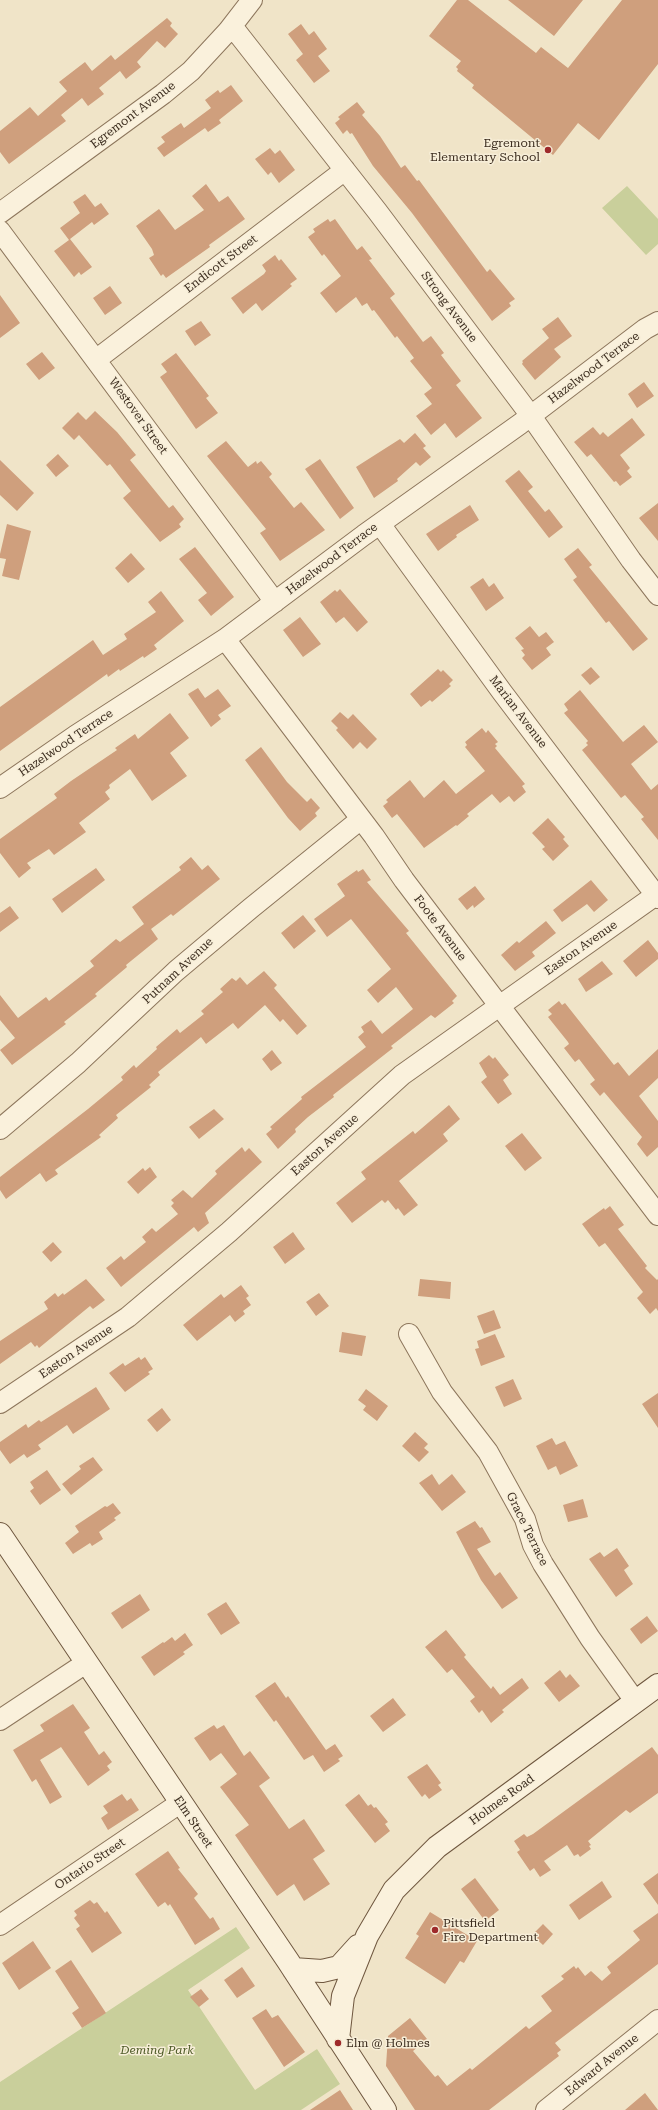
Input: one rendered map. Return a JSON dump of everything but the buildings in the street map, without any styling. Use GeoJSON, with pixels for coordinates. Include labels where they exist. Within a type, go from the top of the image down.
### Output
{"type":"FeatureCollection","features":[{"type":"Feature","properties":{"kind":"street","name":"Egremont Avenue"},"geometry":{"type":"LineString","coordinates":[[0,213],[168,90],[191,71],[232,26],[252,0]]}},
{"type":"Feature","properties":{"kind":"street","name":"Strong Avenue"},"geometry":{"type":"LineString","coordinates":[[232,26],[345,170],[531,416],[631,560],[658,595]]}},
{"type":"Feature","properties":{"kind":"street","name":"Endicott Street"},"geometry":{"type":"LineString","coordinates":[[97,359],[345,170]]}},
{"type":"Feature","properties":{"kind":"street","name":"Westover Street"},"geometry":{"type":"LineString","coordinates":[[0,231],[97,359],[275,602]]}},
{"type":"Feature","properties":{"kind":"street","name":"Hazelwood Terrace"},"geometry":{"type":"LineString","coordinates":[[0,788],[75,736],[225,639],[380,524],[531,416],[645,329],[658,322]]}},
{"type":"Feature","properties":{"kind":"street","name":"Marian Avenue"},"geometry":{"type":"LineString","coordinates":[[380,524],[502,692],[657,896]]}},
{"type":"Feature","properties":{"kind":"street","name":"Foote Avenue"},"geometry":{"type":"LineString","coordinates":[[225,639],[361,819],[404,880],[658,1215]]}},
{"type":"Feature","properties":{"kind":"street","name":"Putnam Avenue"},"geometry":{"type":"LineString","coordinates":[[0,1129],[78,1063],[176,970],[361,819]]}},
{"type":"Feature","properties":{"kind":"street","name":"Easton Avenue"},"geometry":{"type":"LineString","coordinates":[[0,1403],[128,1317],[229,1232],[402,1075],[657,896]]}},
{"type":"Feature","properties":{"kind":"street","name":"Grace Terrace"},"geometry":{"type":"LineString","coordinates":[[409,1334],[442,1392],[488,1452],[525,1519],[533,1545],[543,1564],[590,1638],[636,1702]]}},
{"type":"Feature","properties":{"kind":"street","name":"Elm Street"},"geometry":{"type":"LineString","coordinates":[[0,1534],[293,1969],[385,2110]]}},
{"type":"Feature","properties":{"kind":"street"},"geometry":{"type":"LineString","coordinates":[[0,1720],[86,1663]]}},
{"type":"Feature","properties":{"kind":"street","name":"Holmes Road"},"geometry":{"type":"LineString","coordinates":[[338,2039],[343,1996],[367,1936],[394,1890],[437,1847],[658,1685]]}},
{"type":"Feature","properties":{"kind":"street","name":"Ontario Street"},"geometry":{"type":"LineString","coordinates":[[0,1925],[180,1803]]}},
{"type":"Feature","properties":{"kind":"street","name":"Holmes Road"},"geometry":{"type":"LineString","coordinates":[[293,1969],[322,1971],[339,1967],[367,1936]]}},
{"type":"Feature","properties":{"kind":"street","name":"Edward Avenue"},"geometry":{"type":"LineString","coordinates":[[546,2110],[658,2020]]}},
{"type":"Feature","properties":{"kind":"green space"},"geometry":{"type":"Polygon","coordinates":[[[627,186],[658,219],[658,244],[646,255],[602,208],[627,186]]]}},
{"type":"Feature","properties":{"kind":"green space","name":"Deming Park"},"geometry":{"type":"Polygon","coordinates":[[[236,1927],[250,1948],[188,1990],[255,2090],[317,2049],[340,2084],[301,2110],[0,2110],[0,2082],[236,1927]]]}},
{"type":"Feature","properties":{"kind":"place","name":"Egremont Elementary School"},"geometry":{"type":"Point","coordinates":[548,150]}},
{"type":"Feature","properties":{"kind":"place","name":"Pittsfield Fire Department"},"geometry":{"type":"Point","coordinates":[435,1930]}},
{"type":"Feature","properties":{"kind":"place","name":"Elm @ Holmes"},"geometry":{"type":"Point","coordinates":[338,2043]}}]}
